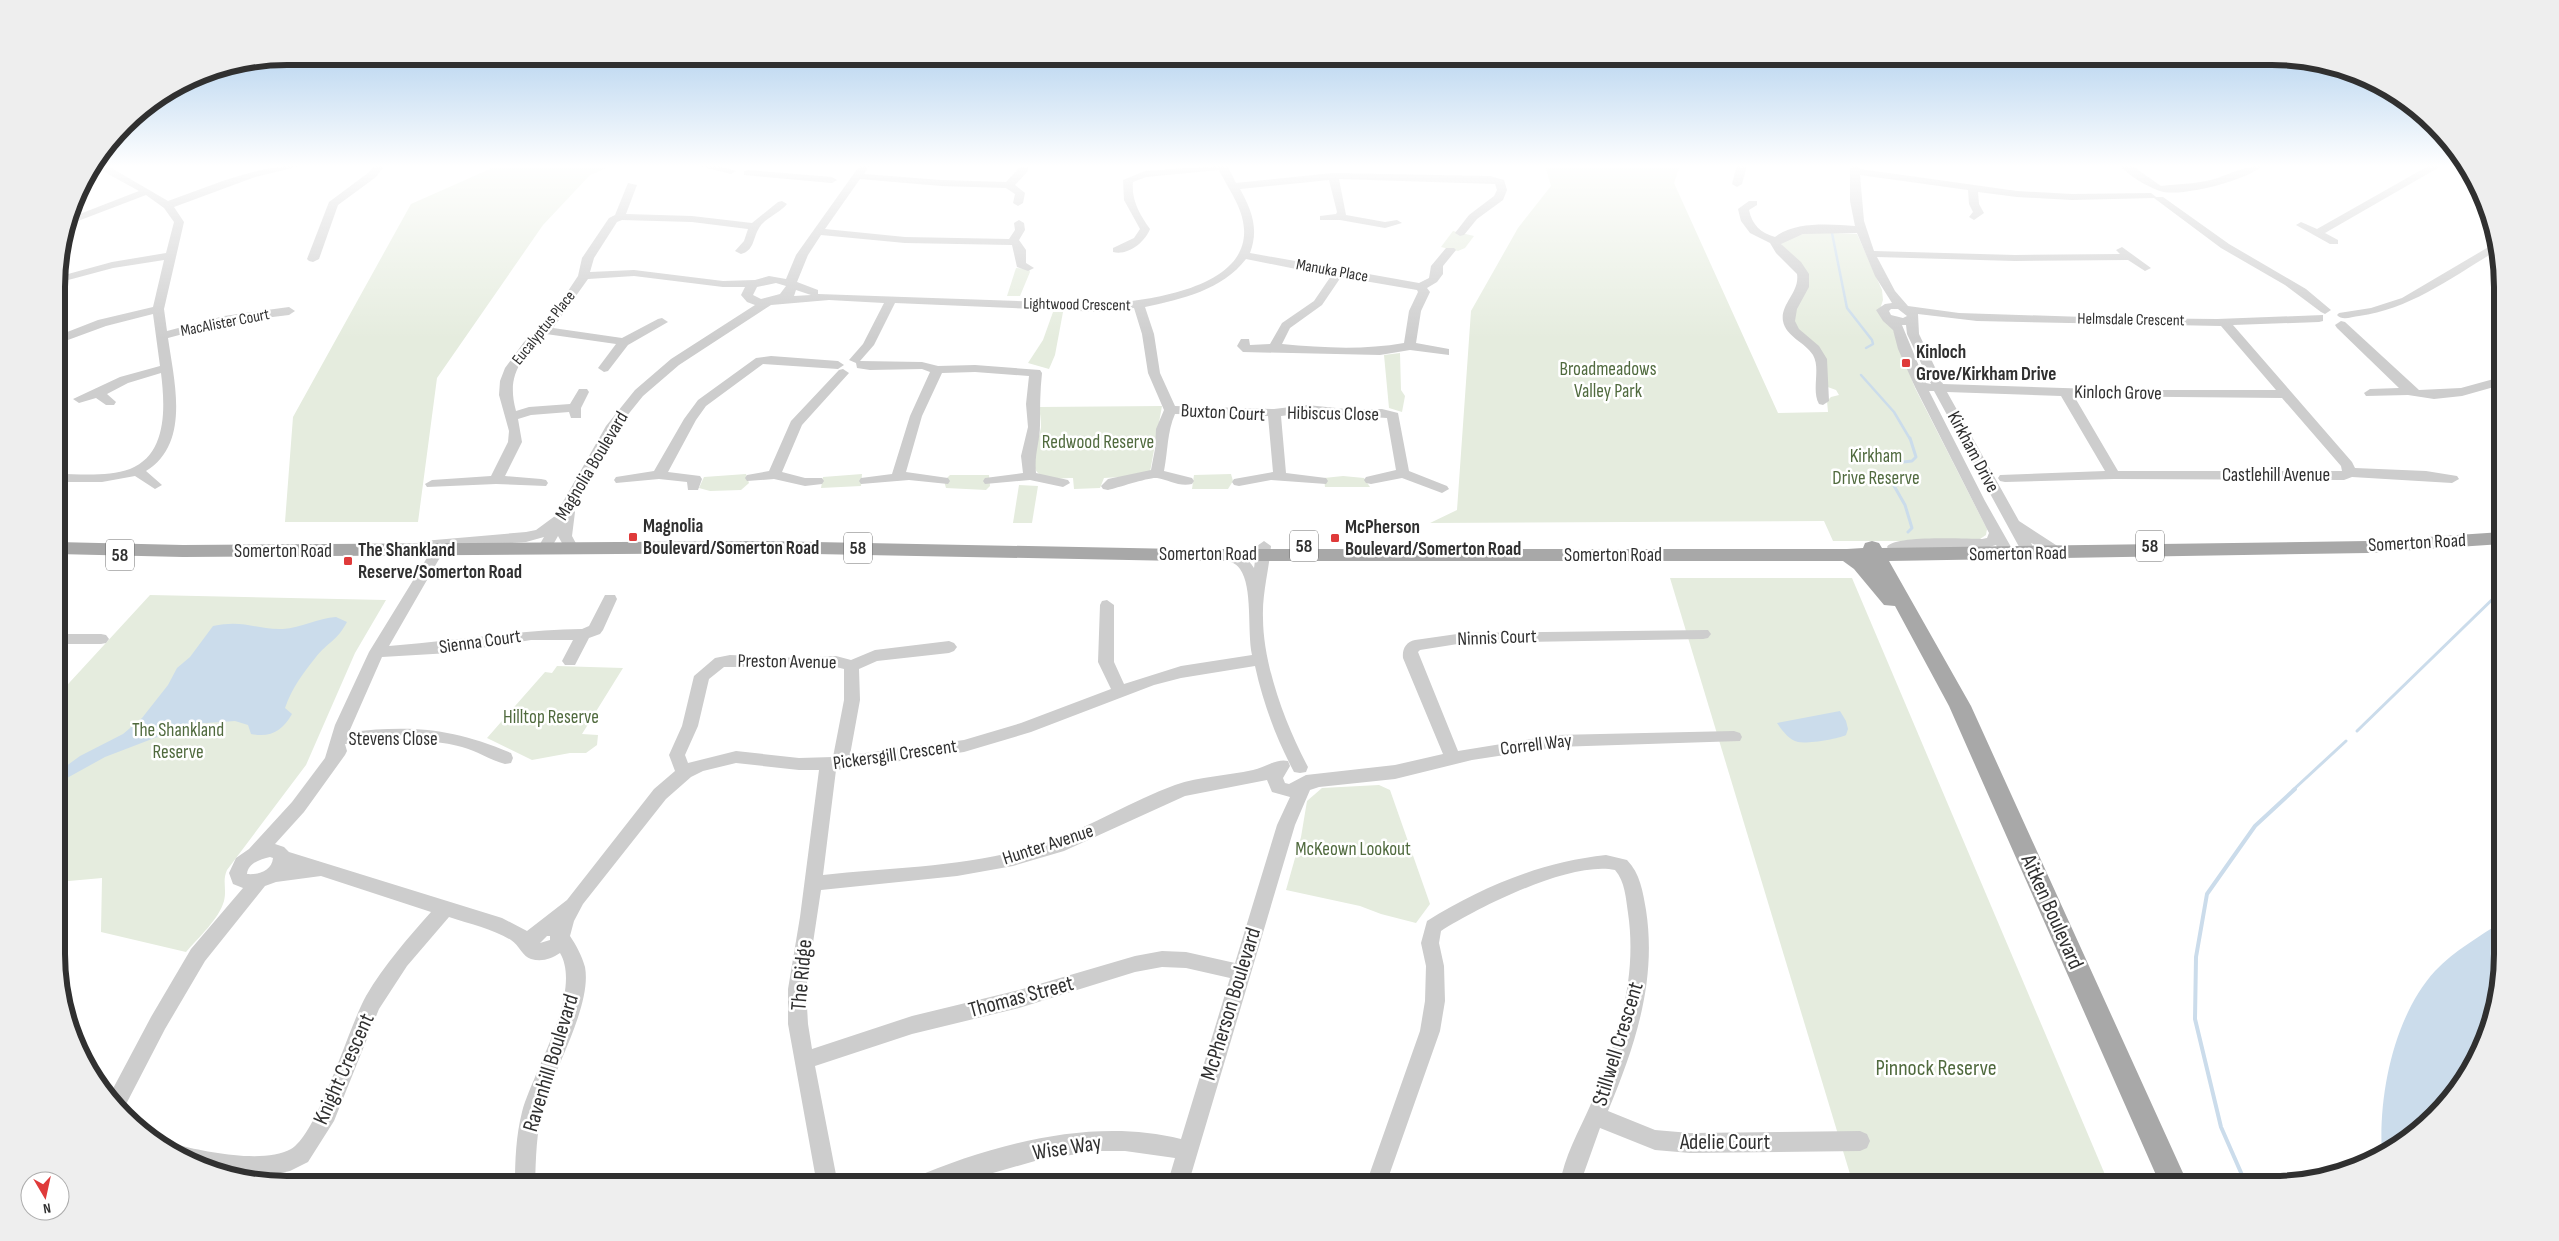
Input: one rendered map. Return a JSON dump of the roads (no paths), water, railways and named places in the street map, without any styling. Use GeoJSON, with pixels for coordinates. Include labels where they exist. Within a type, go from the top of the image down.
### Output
{"type":"FeatureCollection","features":[{"type":"Feature","properties":{"kind":"main road","name":"Somerton Road"},"geometry":{"type":"LineString","coordinates":[[65,548],[183,551],[764,547],[1229,554],[1263,557],[1656,547],[1708,551],[1866,552],[2001,547],[2028,551],[2273,548],[2368,546],[2494,538]]}},
{"type":"Feature","properties":{"kind":"main road","name":"Somerton Road"},"geometry":{"type":"LineString","coordinates":[[952,550],[1019,546],[1263,557],[1394,554],[1847,555],[1881,550]]}},
{"type":"Feature","properties":{"kind":"main road"},"geometry":{"type":"LineString","coordinates":[[1894,586],[1892,570],[1897,564],[2001,547]]}},
{"type":"Feature","properties":{"kind":"main road","name":"Somerton Road"},"geometry":{"type":"LineString","coordinates":[[2028,551],[2052,547],[2273,548]]}},
{"type":"Feature","properties":{"kind":"main road","name":"Aitken Boulevard"},"geometry":{"type":"LineString","coordinates":[[1881,550],[1894,586],[1964,715],[2170,1176]]}},
{"type":"Feature","properties":{"kind":"main road","name":"Somerton Road"},"geometry":{"type":"LineString","coordinates":[[65,558],[183,551]]}},
{"type":"Feature","properties":{"kind":"main road","name":"Aitken Boulevard"},"geometry":{"type":"LineString","coordinates":[[1847,555],[1856,560],[1868,572],[1926,642]]}},
{"type":"Feature","properties":{"kind":"street"},"geometry":{"type":"LineString","coordinates":[[65,478],[107,478],[138,472],[156,457],[167,433],[171,405],[158,309],[179,223]]}},
{"type":"Feature","properties":{"kind":"street"},"geometry":{"type":"LineString","coordinates":[[314,259],[326,223]]}},
{"type":"Feature","properties":{"kind":"street","name":"Eucalyptus Place"},"geometry":{"type":"LineString","coordinates":[[496,480],[515,442],[512,417],[505,395],[506,381],[518,356],[554,320],[584,276],[588,258],[611,223]]}},
{"type":"Feature","properties":{"kind":"street"},"geometry":{"type":"LineString","coordinates":[[727,223],[754,226]]}},
{"type":"Feature","properties":{"kind":"street"},"geometry":{"type":"LineString","coordinates":[[741,251],[748,242],[754,226],[758,223]]}},
{"type":"Feature","properties":{"kind":"street"},"geometry":{"type":"LineString","coordinates":[[791,285],[802,255],[825,223]]}},
{"type":"Feature","properties":{"kind":"street"},"geometry":{"type":"LineString","coordinates":[[1014,242],[1020,230],[1019,223]]}},
{"type":"Feature","properties":{"kind":"street"},"geometry":{"type":"LineString","coordinates":[[1117,250],[1135,243],[1143,236],[1145,229],[1141,223]]}},
{"type":"Feature","properties":{"kind":"street","name":"Lightwood Crescent"},"geometry":{"type":"LineString","coordinates":[[773,302],[829,297],[1102,308],[1139,306],[1170,299],[1206,286],[1222,276],[1243,255],[1250,231],[1247,223]]}},
{"type":"Feature","properties":{"kind":"street"},"geometry":{"type":"LineString","coordinates":[[1373,223],[1385,225],[1397,223]]}},
{"type":"Feature","properties":{"kind":"street"},"geometry":{"type":"LineString","coordinates":[[1460,233],[1468,223]]}},
{"type":"Feature","properties":{"kind":"street"},"geometry":{"type":"LineString","coordinates":[[1750,223],[1757,234],[1776,241],[1814,229],[1861,230]]}},
{"type":"Feature","properties":{"kind":"street","name":"Kirkham Drive"},"geometry":{"type":"LineString","coordinates":[[1860,223],[1886,288],[1908,313],[1913,334],[1939,388],[2028,551]]}},
{"type":"Feature","properties":{"kind":"street"},"geometry":{"type":"LineString","coordinates":[[2195,223],[2224,245],[2301,290],[2330,324],[2406,300],[2491,249]]}},
{"type":"Feature","properties":{"kind":"street"},"geometry":{"type":"LineString","coordinates":[[2317,233],[2335,223]]}},
{"type":"Feature","properties":{"kind":"street"},"geometry":{"type":"LineString","coordinates":[[2301,225],[2334,242]]}},
{"type":"Feature","properties":{"kind":"street"},"geometry":{"type":"LineString","coordinates":[[819,232],[905,240],[1014,242]]}},
{"type":"Feature","properties":{"kind":"street"},"geometry":{"type":"LineString","coordinates":[[1776,241],[1776,246],[1797,264],[1803,275],[1803,287],[1791,311],[1789,321],[1796,331],[1814,348],[1821,359],[1823,401]]}},
{"type":"Feature","properties":{"kind":"street"},"geometry":{"type":"LineString","coordinates":[[1014,242],[1020,250],[1021,265],[1028,268]]}},
{"type":"Feature","properties":{"kind":"street"},"geometry":{"type":"LineString","coordinates":[[2119,248],[2145,268]]}},
{"type":"Feature","properties":{"kind":"street"},"geometry":{"type":"LineString","coordinates":[[1410,346],[1415,311],[1424,292],[1421,287],[1433,280],[1437,274],[1438,266],[1450,250]]}},
{"type":"Feature","properties":{"kind":"street"},"geometry":{"type":"LineString","coordinates":[[1871,254],[1995,258],[2129,257]]}},
{"type":"Feature","properties":{"kind":"street"},"geometry":{"type":"LineString","coordinates":[[762,281],[802,255]]}},
{"type":"Feature","properties":{"kind":"street","name":"Manuka Place"},"geometry":{"type":"LineString","coordinates":[[1243,255],[1421,287]]}},
{"type":"Feature","properties":{"kind":"street"},"geometry":{"type":"LineString","coordinates":[[65,278],[112,265],[171,256]]}},
{"type":"Feature","properties":{"kind":"street"},"geometry":{"type":"LineString","coordinates":[[1275,347],[1278,334],[1284,325],[1319,302],[1338,273]]}},
{"type":"Feature","properties":{"kind":"street"},"geometry":{"type":"LineString","coordinates":[[584,276],[634,274],[723,284],[748,295],[756,302],[773,302]]}},
{"type":"Feature","properties":{"kind":"street","name":"Lightwood Crescent"},"geometry":{"type":"LineString","coordinates":[[723,284],[781,279],[791,285],[829,297]]}},
{"type":"Feature","properties":{"kind":"street","name":"Magnolia Boulevard"},"geometry":{"type":"LineString","coordinates":[[718,334],[735,316],[748,295],[762,281]]}},
{"type":"Feature","properties":{"kind":"street","name":"Magnolia Boulevard"},"geometry":{"type":"LineString","coordinates":[[544,549],[612,426],[624,409],[656,377],[718,334],[789,294],[791,285]]}},
{"type":"Feature","properties":{"kind":"street","name":"Kirkham Drive"},"geometry":{"type":"LineString","coordinates":[[1886,288],[1886,307],[1882,313],[1899,329],[1904,349],[1921,387],[2001,547]]}},
{"type":"Feature","properties":{"kind":"street"},"geometry":{"type":"LineString","coordinates":[[858,363],[891,300]]}},
{"type":"Feature","properties":{"kind":"street"},"geometry":{"type":"LineString","coordinates":[[1139,306],[1148,334],[1154,373],[1170,410],[1162,429],[1162,449],[1158,460],[1157,473]]}},
{"type":"Feature","properties":{"kind":"street"},"geometry":{"type":"LineString","coordinates":[[1886,307],[1908,313],[1904,322],[1891,320]]}},
{"type":"Feature","properties":{"kind":"street"},"geometry":{"type":"LineString","coordinates":[[65,337],[102,323],[158,309]]}},
{"type":"Feature","properties":{"kind":"street","name":"MacAlister Court"},"geometry":{"type":"LineString","coordinates":[[162,336],[224,320],[289,311]]}},
{"type":"Feature","properties":{"kind":"street","name":"Helmsdale Crescent"},"geometry":{"type":"LineString","coordinates":[[1908,313],[2114,321],[2223,321],[2322,314]]}},
{"type":"Feature","properties":{"kind":"street"},"geometry":{"type":"LineString","coordinates":[[2342,320],[2410,391],[2417,394],[2462,392],[2494,383]]}},
{"type":"Feature","properties":{"kind":"street","name":"Castlehill Avenue"},"geometry":{"type":"LineString","coordinates":[[2005,478],[2114,474],[2344,476],[2349,472],[2347,465],[2223,321]]}},
{"type":"Feature","properties":{"kind":"street"},"geometry":{"type":"LineString","coordinates":[[604,368],[624,342],[662,322]]}},
{"type":"Feature","properties":{"kind":"street"},"geometry":{"type":"LineString","coordinates":[[544,330],[624,342]]}},
{"type":"Feature","properties":{"kind":"street"},"geometry":{"type":"LineString","coordinates":[[1245,342],[1243,346],[1247,349],[1275,347],[1338,351],[1380,351],[1410,346],[1445,352]]}},
{"type":"Feature","properties":{"kind":"street"},"geometry":{"type":"LineString","coordinates":[[659,475],[690,419],[702,403],[760,361],[770,360],[840,369]]}},
{"type":"Feature","properties":{"kind":"street"},"geometry":{"type":"LineString","coordinates":[[774,475],[796,424],[848,360],[887,368],[922,365],[937,370],[972,367],[1001,371],[1036,372],[1032,404],[1034,427],[1028,456],[1030,476]]}},
{"type":"Feature","properties":{"kind":"street"},"geometry":{"type":"LineString","coordinates":[[79,399],[98,394],[124,380],[166,368]]}},
{"type":"Feature","properties":{"kind":"street"},"geometry":{"type":"LineString","coordinates":[[898,476],[906,456],[909,436],[916,415],[928,395],[937,370]]}},
{"type":"Feature","properties":{"kind":"street","name":"Kinloch Grove"},"geometry":{"type":"LineString","coordinates":[[1921,387],[2065,392],[2286,394]]}},
{"type":"Feature","properties":{"kind":"street"},"geometry":{"type":"LineString","coordinates":[[2370,393],[2410,391]]}},
{"type":"Feature","properties":{"kind":"street"},"geometry":{"type":"LineString","coordinates":[[512,417],[530,411],[575,412],[583,392]]}},
{"type":"Feature","properties":{"kind":"street"},"geometry":{"type":"LineString","coordinates":[[2065,392],[2114,474]]}},
{"type":"Feature","properties":{"kind":"street"},"geometry":{"type":"LineString","coordinates":[[98,394],[110,402]]}},
{"type":"Feature","properties":{"kind":"street","name":"Hibiscus Close"},"geometry":{"type":"LineString","coordinates":[[1274,413],[1307,409],[1346,413],[1382,413],[1393,416],[1403,473]]}},
{"type":"Feature","properties":{"kind":"street","name":"Buxton Court"},"geometry":{"type":"LineString","coordinates":[[1170,410],[1261,411],[1274,413],[1280,476]]}},
{"type":"Feature","properties":{"kind":"street"},"geometry":{"type":"LineString","coordinates":[[138,472],[155,485]]}},
{"type":"Feature","properties":{"kind":"street"},"geometry":{"type":"LineString","coordinates":[[2349,472],[2370,475],[2435,476],[2452,479]]}},
{"type":"Feature","properties":{"kind":"street"},"geometry":{"type":"LineString","coordinates":[[1108,486],[1113,482],[1138,479],[1157,473],[1171,479],[1187,481]]}},
{"type":"Feature","properties":{"kind":"street"},"geometry":{"type":"LineString","coordinates":[[1371,480],[1403,473],[1442,489]]}},
{"type":"Feature","properties":{"kind":"street"},"geometry":{"type":"LineString","coordinates":[[620,480],[659,475],[695,479],[693,487]]}},
{"type":"Feature","properties":{"kind":"street"},"geometry":{"type":"LineString","coordinates":[[752,478],[774,475],[805,482],[817,481]]}},
{"type":"Feature","properties":{"kind":"street"},"geometry":{"type":"LineString","coordinates":[[866,481],[898,476],[944,481]]}},
{"type":"Feature","properties":{"kind":"street"},"geometry":{"type":"LineString","coordinates":[[990,481],[1030,476],[1063,483]]}},
{"type":"Feature","properties":{"kind":"street"},"geometry":{"type":"LineString","coordinates":[[1239,482],[1271,476],[1321,481]]}},
{"type":"Feature","properties":{"kind":"street"},"geometry":{"type":"LineString","coordinates":[[432,484],[496,480],[541,482]]}},
{"type":"Feature","properties":{"kind":"street"},"geometry":{"type":"LineString","coordinates":[[570,500],[565,536],[566,542],[572,549]]}},
{"type":"Feature","properties":{"kind":"street"},"geometry":{"type":"LineString","coordinates":[[372,550],[446,542],[518,539],[541,533],[561,518]]}},
{"type":"Feature","properties":{"kind":"street"},"geometry":{"type":"LineString","coordinates":[[2010,519],[2030,536],[2052,547]]}},
{"type":"Feature","properties":{"kind":"street"},"geometry":{"type":"LineString","coordinates":[[119,1098],[198,955],[226,919],[265,878],[278,869],[284,830],[333,758],[361,701],[362,687],[377,652],[396,623],[424,594],[446,549]]}},
{"type":"Feature","properties":{"kind":"street","name":"McPherson Boulevard"},"geometry":{"type":"LineString","coordinates":[[1179,1176],[1240,972],[1302,777],[1284,736],[1256,636],[1251,571],[1239,558],[1229,554]]}},
{"type":"Feature","properties":{"kind":"street","name":"McPherson Boulevard"},"geometry":{"type":"LineString","coordinates":[[1255,606],[1263,557]]}},
{"type":"Feature","properties":{"kind":"street"},"geometry":{"type":"LineString","coordinates":[[570,661],[583,634],[595,630],[610,599]]}},
{"type":"Feature","properties":{"kind":"street"},"geometry":{"type":"LineString","coordinates":[[1107,605],[1106,662],[1120,691]]}},
{"type":"Feature","properties":{"kind":"street","name":"Sienna Court"},"geometry":{"type":"LineString","coordinates":[[377,652],[450,647],[531,635],[583,634]]}},
{"type":"Feature","properties":{"kind":"street","name":"Ninnis Court"},"geometry":{"type":"LineString","coordinates":[[1453,758],[1411,658],[1410,650],[1415,645],[1425,642],[1493,637],[1703,634]]}},
{"type":"Feature","properties":{"kind":"street"},"geometry":{"type":"LineString","coordinates":[[65,639],[101,639]]}},
{"type":"Feature","properties":{"kind":"street"},"geometry":{"type":"LineString","coordinates":[[852,666],[875,656],[949,647]]}},
{"type":"Feature","properties":{"kind":"street","name":"Pickersgill Crescent"},"geometry":{"type":"LineString","coordinates":[[553,933],[565,920],[577,899],[660,794],[692,769],[736,757],[799,764],[834,764],[964,746],[1025,728],[1120,691],[1181,672],[1262,659]]}},
{"type":"Feature","properties":{"kind":"street","name":"Preston Avenue"},"geometry":{"type":"LineString","coordinates":[[692,769],[679,763],[677,755],[695,711],[702,676],[720,662],[810,663],[834,661],[845,662],[852,666],[854,672],[851,702],[834,764]]}},
{"type":"Feature","properties":{"kind":"street","name":"Stevens Close"},"geometry":{"type":"LineString","coordinates":[[343,738],[396,735],[432,736],[462,741],[506,758]]}},
{"type":"Feature","properties":{"kind":"street","name":"McPherson Boulevard"},"geometry":{"type":"LineString","coordinates":[[1284,736],[1278,777],[1286,807],[1286,824]]}},
{"type":"Feature","properties":{"kind":"street","name":"Correll Way"},"geometry":{"type":"LineString","coordinates":[[1302,777],[1319,780],[1395,772],[1453,758],[1556,741],[1734,737]]}},
{"type":"Feature","properties":{"kind":"street","name":"The Ridge"},"geometry":{"type":"LineString","coordinates":[[826,1176],[798,1024],[797,989],[834,764]]}},
{"type":"Feature","properties":{"kind":"street"},"geometry":{"type":"LineString","coordinates":[[1290,764],[1302,777],[1292,791],[1278,777],[1290,764]]}},
{"type":"Feature","properties":{"kind":"street","name":"Hunter Avenue"},"geometry":{"type":"LineString","coordinates":[[814,883],[1007,860],[1070,841],[1183,789],[1213,781],[1278,777]]}},
{"type":"Feature","properties":{"kind":"street"},"geometry":{"type":"LineString","coordinates":[[226,919],[236,897],[239,869],[298,807]]}},
{"type":"Feature","properties":{"kind":"street"},"geometry":{"type":"LineString","coordinates":[[255,854],[270,850],[329,872],[502,926],[553,933]]}},
{"type":"Feature","properties":{"kind":"street","name":"Stillwell Crescent"},"geometry":{"type":"LineString","coordinates":[[1379,1176],[1430,1031],[1435,1001],[1434,966],[1430,943],[1433,928],[1481,899],[1519,884],[1563,869],[1602,861],[1614,861],[1624,866],[1631,876],[1639,917],[1642,950],[1640,978],[1632,1015],[1596,1116],[1582,1146],[1573,1176]]}},
{"type":"Feature","properties":{"kind":"street"},"geometry":{"type":"LineString","coordinates":[[239,879],[245,882],[300,870],[329,872]]}},
{"type":"Feature","properties":{"kind":"street","name":"Knight Crescent"},"geometry":{"type":"LineString","coordinates":[[215,1164],[242,1170],[288,1161],[300,1156],[310,1144],[334,1100],[365,1019],[382,985],[409,950],[445,909]]}},
{"type":"Feature","properties":{"kind":"street"},"geometry":{"type":"LineString","coordinates":[[502,926],[520,936],[529,945],[533,936],[553,933]]}},
{"type":"Feature","properties":{"kind":"street"},"geometry":{"type":"LineString","coordinates":[[546,952],[558,944],[553,933]]}},
{"type":"Feature","properties":{"kind":"street","name":"Ravenhill Boulevard"},"geometry":{"type":"LineString","coordinates":[[525,1176],[524,1148],[534,1104],[574,996],[576,972],[569,949],[553,933]]}},
{"type":"Feature","properties":{"kind":"street","name":"Ravenhill Boulevard"},"geometry":{"type":"LineString","coordinates":[[529,945],[536,953],[546,952],[562,956],[576,972]]}},
{"type":"Feature","properties":{"kind":"street","name":"Thomas Street"},"geometry":{"type":"LineString","coordinates":[[804,1061],[912,1025],[1020,999],[1135,964],[1162,959],[1186,960],[1240,972]]}},
{"type":"Feature","properties":{"kind":"street","name":"Adelie Court"},"geometry":{"type":"LineString","coordinates":[[1596,1116],[1621,1128],[1655,1140],[1672,1142],[1860,1141]]}},
{"type":"Feature","properties":{"kind":"street","name":"Wise Way"},"geometry":{"type":"LineString","coordinates":[[944,1176],[1064,1146],[1108,1141],[1153,1143],[1187,1151]]}},
{"type":"Feature","properties":{"kind":"water"},"geometry":{"type":"Polygon","coordinates":[[[336,617],[347,622],[340,633],[320,652],[298,681],[285,708],[292,714],[280,729],[270,734],[258,735],[251,734],[248,725],[235,721],[191,724],[105,757],[65,779],[65,767],[80,756],[123,734],[142,718],[168,685],[177,668],[190,657],[213,626],[242,624],[283,629],[336,617]]]}},
{"type":"Feature","properties":{"kind":"water"},"geometry":{"type":"Polygon","coordinates":[[[1840,711],[1848,729],[1846,735],[1830,740],[1798,742],[1783,732],[1777,723],[1840,711]]]}},
{"type":"Feature","properties":{"kind":"water"},"geometry":{"type":"Polygon","coordinates":[[[2494,927],[2494,968],[2490,997],[2477,1039],[2457,1077],[2439,1100],[2407,1130],[2382,1147],[2381,1132],[2386,1082],[2399,1033],[2421,989],[2442,964],[2494,927]]]}},
{"type":"Feature","properties":{"kind":"waterway"},"geometry":{"type":"LineString","coordinates":[[1832,233],[1847,308],[1872,340],[1873,344],[1866,348]]}},
{"type":"Feature","properties":{"kind":"waterway"},"geometry":{"type":"LineString","coordinates":[[1861,375],[1894,412],[1910,439]]}},
{"type":"Feature","properties":{"kind":"waterway"},"geometry":{"type":"LineString","coordinates":[[1903,462],[1912,461],[1916,457],[1910,438]]}},
{"type":"Feature","properties":{"kind":"waterway"},"geometry":{"type":"LineString","coordinates":[[1866,477],[1877,473]]}},
{"type":"Feature","properties":{"kind":"waterway"},"geometry":{"type":"LineString","coordinates":[[1893,484],[1905,505],[1912,528],[1908,532]]}},
{"type":"Feature","properties":{"kind":"waterway"},"geometry":{"type":"LineString","coordinates":[[2357,731],[2494,598]]}},
{"type":"Feature","properties":{"kind":"waterway"},"geometry":{"type":"LineString","coordinates":[[2293,790],[2346,741]]}},
{"type":"Feature","properties":{"kind":"waterway"},"geometry":{"type":"LineString","coordinates":[[2242,1176],[2221,1127],[2195,1019],[2196,957],[2207,894],[2255,826],[2295,789]]}},
{"type":"Feature","properties":{"kind":"place","name":"Kinloch Grove/Kirkham Drive"},"geometry":{"type":"Point","coordinates":[1906,363]}},
{"type":"Feature","properties":{"kind":"place","name":"Magnolia Boulevard/Somerton Road"},"geometry":{"type":"Point","coordinates":[633,537]}},
{"type":"Feature","properties":{"kind":"place","name":"McPherson Boulevard/Somerton Road"},"geometry":{"type":"Point","coordinates":[1335,538]}},
{"type":"Feature","properties":{"kind":"place","name":"The Shankland Reserve/Somerton Road"},"geometry":{"type":"Point","coordinates":[348,561]}},
{"type":"Feature","properties":{"kind":"park label","name":"Broadmeadows Valley Park"},"geometry":{"type":"Point","coordinates":[1608,380]}},
{"type":"Feature","properties":{"kind":"park label","name":"Redwood Reserve"},"geometry":{"type":"Point","coordinates":[1098,442]}},
{"type":"Feature","properties":{"kind":"park label","name":"Kirkham Drive Reserve"},"geometry":{"type":"Point","coordinates":[1876,467]}},
{"type":"Feature","properties":{"kind":"park label","name":"Hilltop Reserve"},"geometry":{"type":"Point","coordinates":[551,717]}},
{"type":"Feature","properties":{"kind":"park label","name":"The Shankland Reserve"},"geometry":{"type":"Point","coordinates":[178,741]}},
{"type":"Feature","properties":{"kind":"park label","name":"McKeown Lookout"},"geometry":{"type":"Point","coordinates":[1353,849]}},
{"type":"Feature","properties":{"kind":"park label","name":"Pinnock Reserve"},"geometry":{"type":"Point","coordinates":[1936,1068]}}]}
